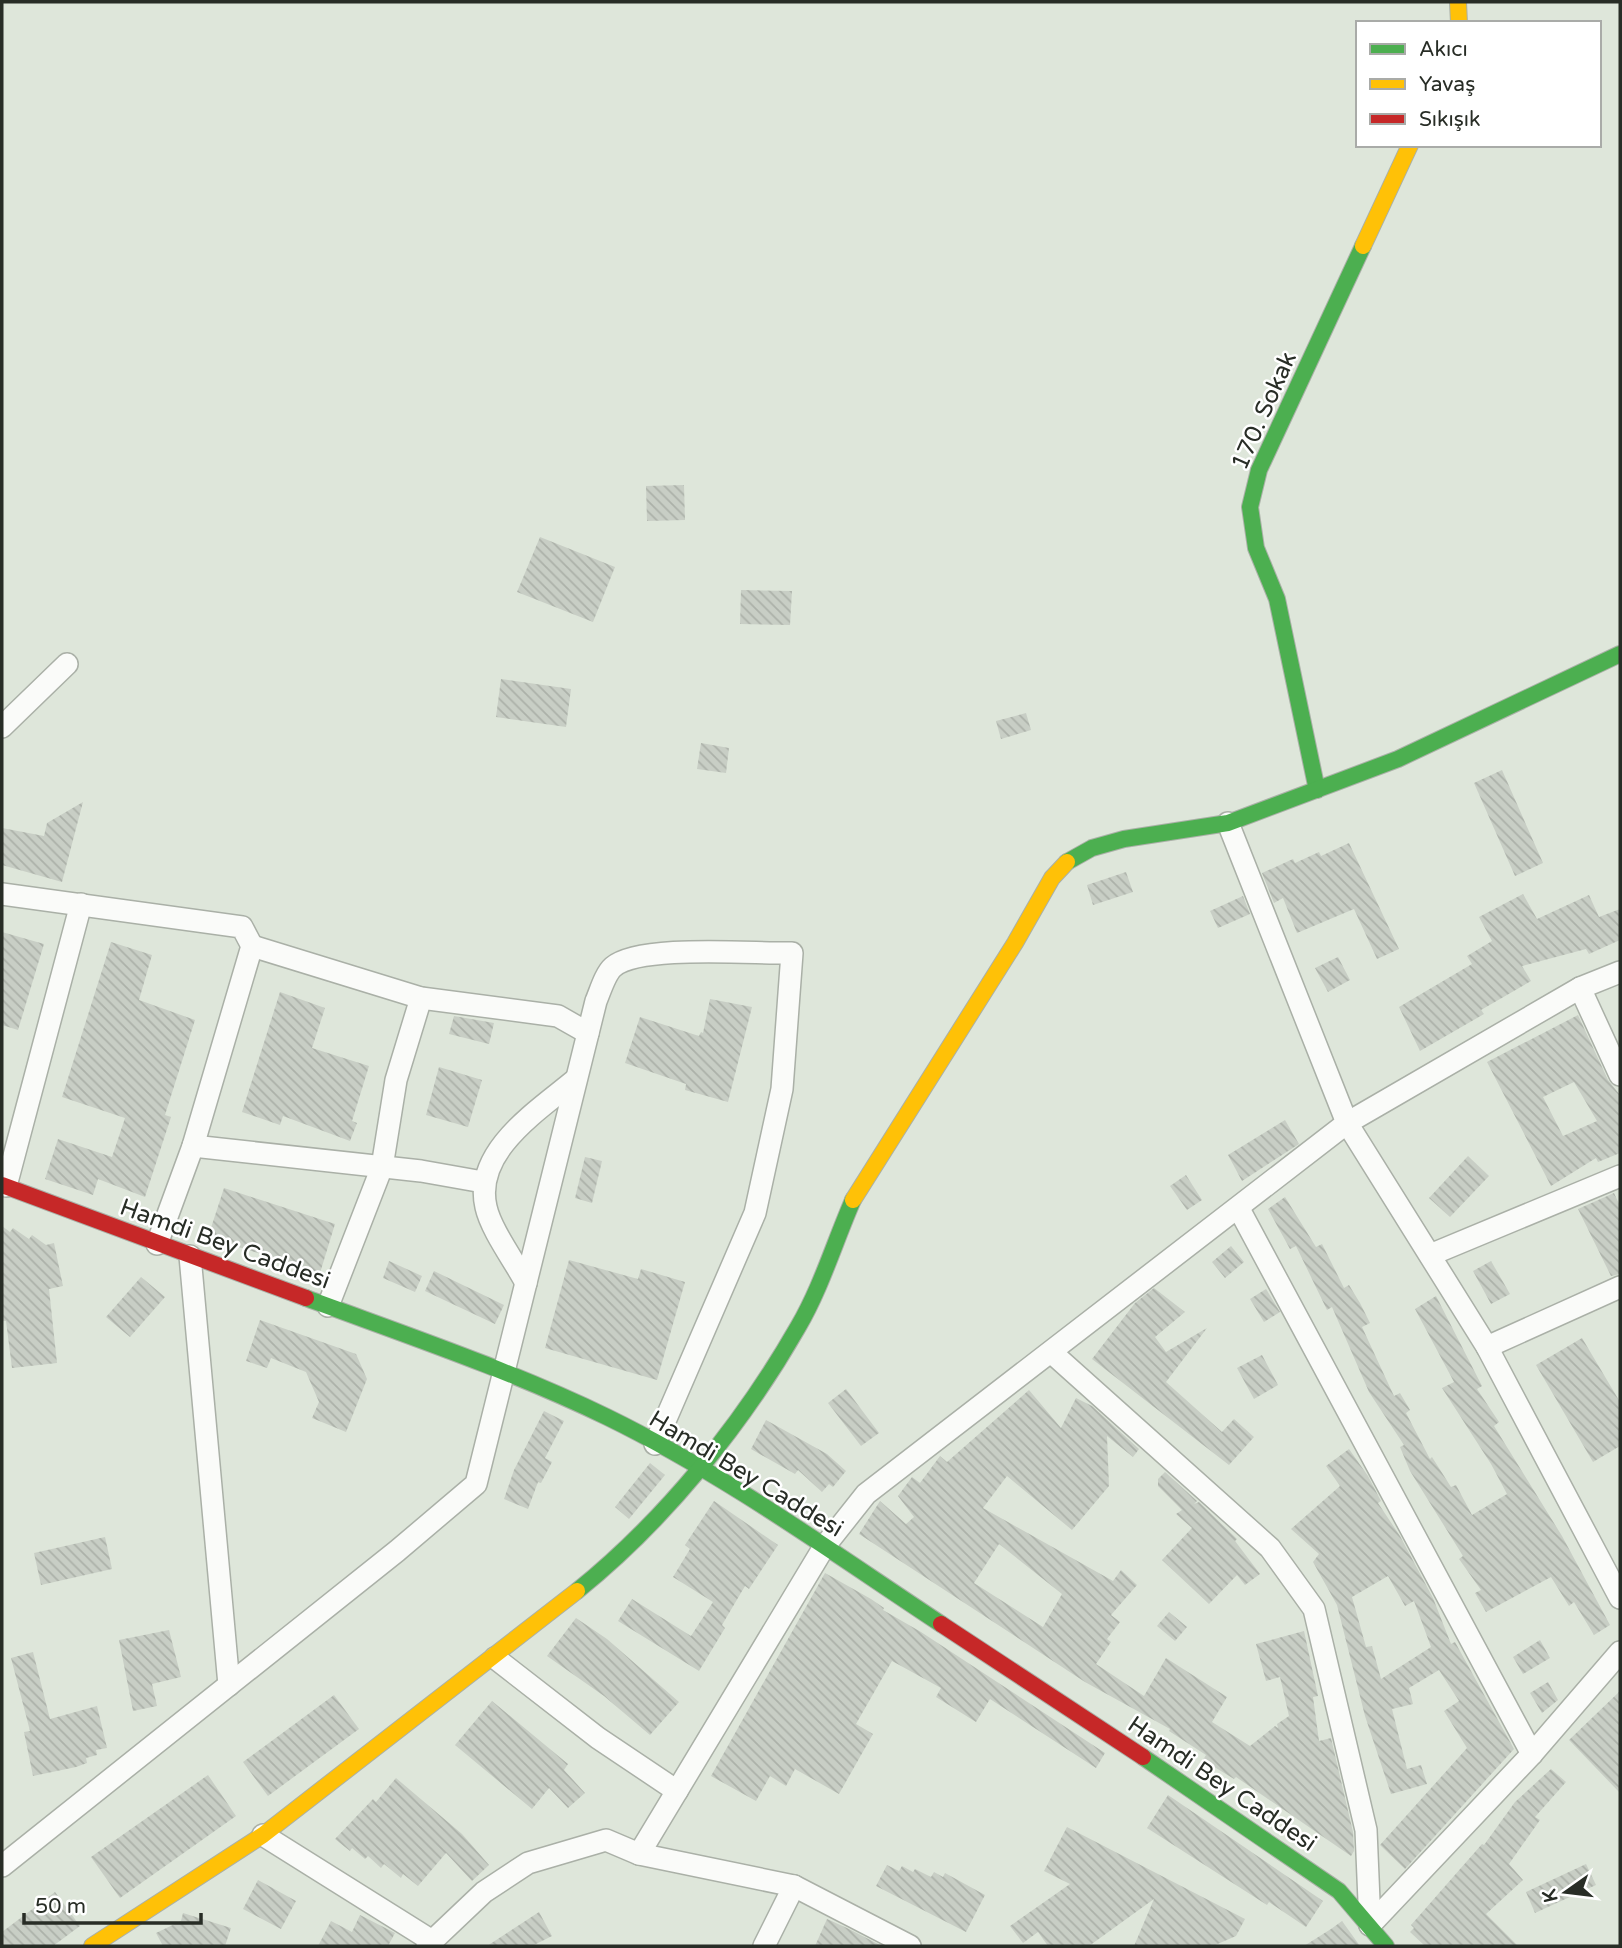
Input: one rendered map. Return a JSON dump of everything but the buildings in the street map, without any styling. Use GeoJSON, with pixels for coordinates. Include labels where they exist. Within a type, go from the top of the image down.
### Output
{"type":"FeatureCollection","features":[{"type":"Feature","properties":{"kind":"street"},"geometry":{"type":"LineString","coordinates":[[1458,2],[1459,21]]}},
{"type":"Feature","properties":{"kind":"street","name":"170. Sokak"},"geometry":{"type":"LineString","coordinates":[[1317,790],[1277,599],[1256,548],[1250,508],[1259,470],[1409,147]]}},
{"type":"Feature","properties":{"kind":"street"},"geometry":{"type":"LineString","coordinates":[[92,1946],[263,1835],[495,1658],[601,1572],[702,1470],[799,1326],[858,1189],[1015,943],[1052,878],[1070,859],[1092,848],[1124,839],[1228,823],[1398,760],[1620,654]]}},
{"type":"Feature","properties":{"kind":"street"},"geometry":{"type":"LineString","coordinates":[[2,727],[67,664]]}},
{"type":"Feature","properties":{"kind":"street"},"geometry":{"type":"LineString","coordinates":[[1228,823],[1347,1123],[1487,1348],[1620,1598]]}},
{"type":"Feature","properties":{"kind":"street"},"geometry":{"type":"LineString","coordinates":[[2,894],[242,927],[252,946],[194,1146],[157,1244]]}},
{"type":"Feature","properties":{"kind":"street"},"geometry":{"type":"LineString","coordinates":[[4,1186],[81,904]]}},
{"type":"Feature","properties":{"kind":"street"},"geometry":{"type":"LineString","coordinates":[[252,946],[421,998],[558,1016],[588,1033]]}},
{"type":"Feature","properties":{"kind":"street"},"geometry":{"type":"LineString","coordinates":[[2,1866],[476,1484],[596,1001],[611,968],[627,959],[662,953],[792,953],[782,1089],[755,1213],[655,1444]]}},
{"type":"Feature","properties":{"kind":"street"},"geometry":{"type":"LineString","coordinates":[[639,1854],[824,1548],[866,1494],[1239,1209],[1347,1123],[1580,988],[1620,972]]}},
{"type":"Feature","properties":{"kind":"street"},"geometry":{"type":"LineString","coordinates":[[1580,988],[1620,1075]]}},
{"type":"Feature","properties":{"kind":"street"},"geometry":{"type":"LineString","coordinates":[[328,1306],[382,1167],[396,1080],[421,998]]}},
{"type":"Feature","properties":{"kind":"street"},"geometry":{"type":"LineString","coordinates":[[526,1283],[486,1210],[483,1182],[509,1136],[576,1079]]}},
{"type":"Feature","properties":{"kind":"street"},"geometry":{"type":"LineString","coordinates":[[194,1146],[382,1167],[483,1182]]}},
{"type":"Feature","properties":{"kind":"street"},"geometry":{"type":"LineString","coordinates":[[1430,1255],[1620,1176]]}},
{"type":"Feature","properties":{"kind":"street","name":"Hamdi Bey Caddesi"},"geometry":{"type":"LineString","coordinates":[[4,1186],[504,1373],[607,1417],[702,1470],[1222,1809],[1339,1891],[1386,1946]]}},
{"type":"Feature","properties":{"kind":"street"},"geometry":{"type":"LineString","coordinates":[[1239,1209],[1532,1754]]}},
{"type":"Feature","properties":{"kind":"street"},"geometry":{"type":"LineString","coordinates":[[190,1256],[229,1685]]}},
{"type":"Feature","properties":{"kind":"street"},"geometry":{"type":"LineString","coordinates":[[1487,1348],[1620,1287]]}},
{"type":"Feature","properties":{"kind":"street"},"geometry":{"type":"LineString","coordinates":[[1051,1352],[1270,1548],[1314,1609],[1366,1830],[1370,1925]]}},
{"type":"Feature","properties":{"kind":"street"},"geometry":{"type":"LineString","coordinates":[[1370,1925],[1532,1754],[1620,1652]]}},
{"type":"Feature","properties":{"kind":"street"},"geometry":{"type":"LineString","coordinates":[[495,1658],[598,1738],[677,1791]]}},
{"type":"Feature","properties":{"kind":"street"},"geometry":{"type":"LineString","coordinates":[[263,1835],[430,1944],[484,1892],[528,1863],[606,1840],[639,1854],[794,1886],[910,1946]]}},
{"type":"Feature","properties":{"kind":"street"},"geometry":{"type":"LineString","coordinates":[[764,1946],[794,1886]]}},
{"type":"Feature","properties":{"kind":"traffic: fast"},"geometry":{"type":"LineString","coordinates":[[1317,790],[1277,599],[1256,548],[1250,507],[1259,470],[1363,246]]}},
{"type":"Feature","properties":{"kind":"traffic: fast"},"geometry":{"type":"LineString","coordinates":[[1067,862],[1092,848],[1124,839],[1228,823],[1398,759],[1620,654]]}},
{"type":"Feature","properties":{"kind":"traffic: fast"},"geometry":{"type":"LineString","coordinates":[[577,1591],[609,1564],[670,1503],[699,1470],[752,1400],[806,1312],[853,1200]]}},
{"type":"Feature","properties":{"kind":"traffic: fast"},"geometry":{"type":"LineString","coordinates":[[306,1298],[533,1384],[650,1439],[777,1515],[941,1624]]}},
{"type":"Feature","properties":{"kind":"traffic: fast"},"geometry":{"type":"LineString","coordinates":[[1143,1757],[1339,1891],[1386,1946]]}},
{"type":"Feature","properties":{"kind":"traffic: slow"},"geometry":{"type":"LineString","coordinates":[[1458,2],[1459,21]]}},
{"type":"Feature","properties":{"kind":"traffic: slow"},"geometry":{"type":"LineString","coordinates":[[1363,246],[1409,147]]}},
{"type":"Feature","properties":{"kind":"traffic: slow"},"geometry":{"type":"LineString","coordinates":[[853,1200],[1015,943],[1052,878],[1067,862]]}},
{"type":"Feature","properties":{"kind":"traffic: slow"},"geometry":{"type":"LineString","coordinates":[[92,1946],[263,1835],[577,1591]]}},
{"type":"Feature","properties":{"kind":"traffic: jam"},"geometry":{"type":"LineString","coordinates":[[2,1185],[306,1298]]}},
{"type":"Feature","properties":{"kind":"traffic: jam"},"geometry":{"type":"LineString","coordinates":[[941,1624],[1143,1757]]}}]}
